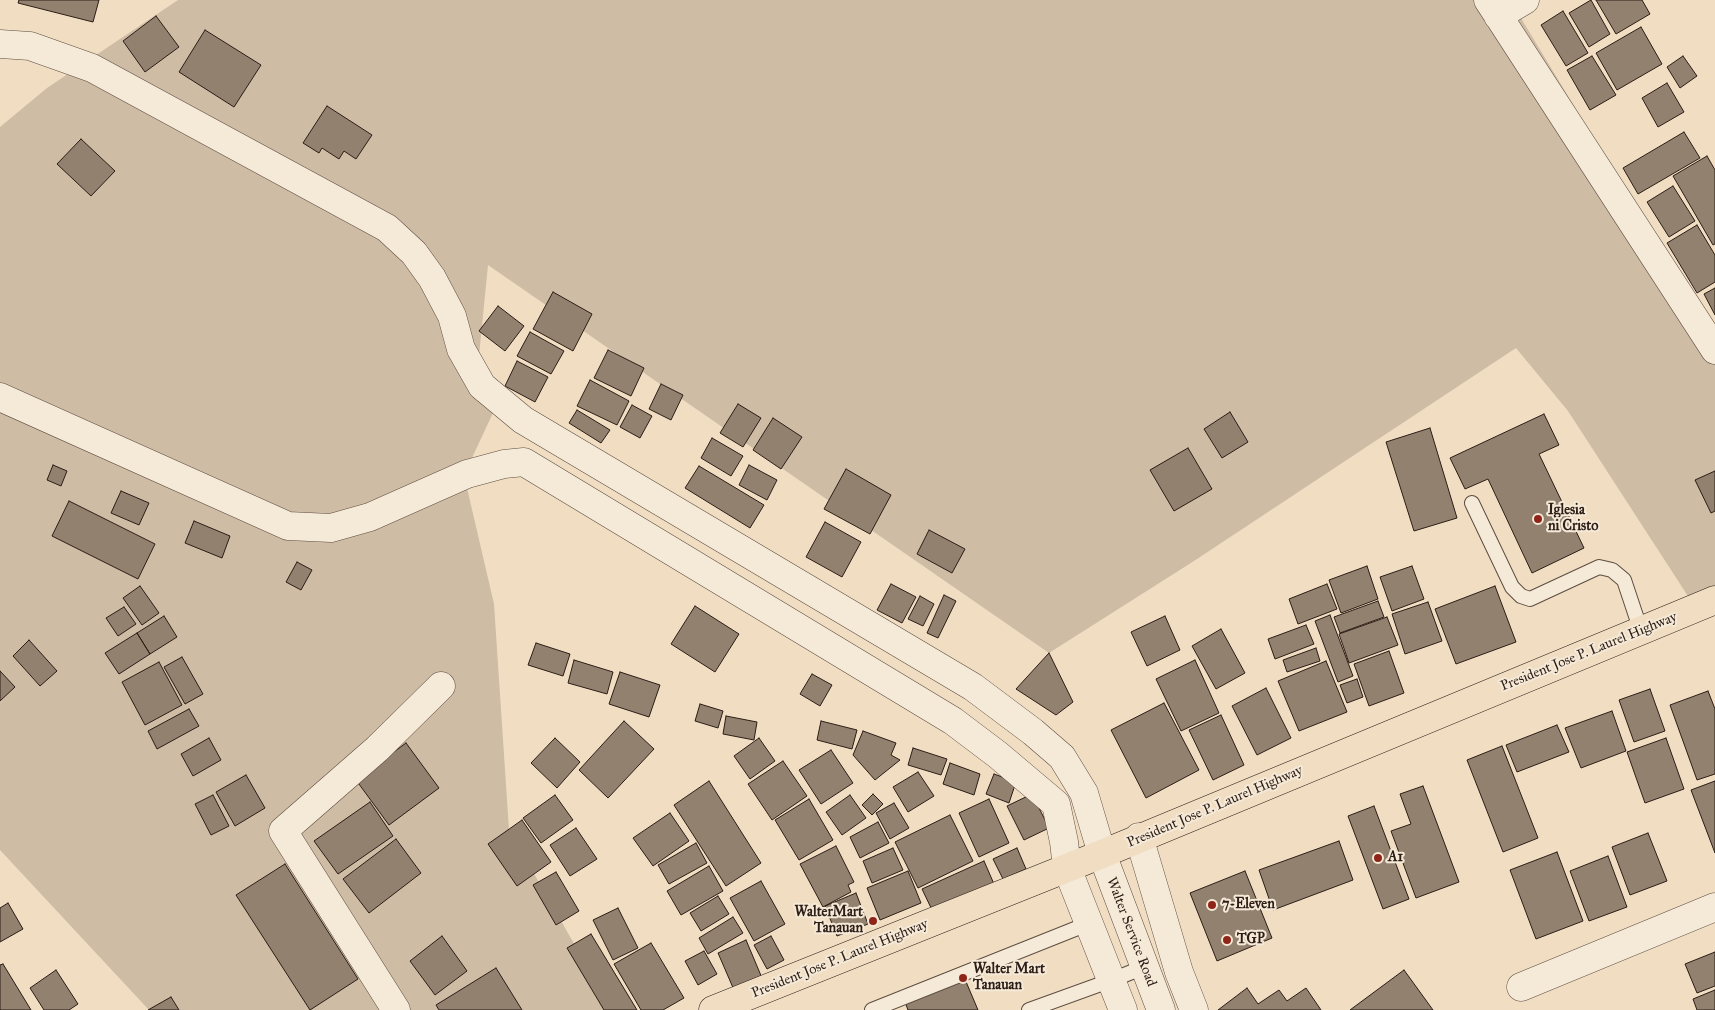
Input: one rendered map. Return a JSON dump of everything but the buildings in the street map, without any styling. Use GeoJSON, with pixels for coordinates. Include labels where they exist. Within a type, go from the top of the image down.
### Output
{"type":"FeatureCollection","features":[{"type":"Feature","properties":{"kind":"highway","name":"President Jose P. Laurel Highway"},"geometry":{"type":"LineString","coordinates":[[725,1008],[1715,600]]}},
{"type":"Feature","properties":{"kind":"street"},"geometry":{"type":"LineString","coordinates":[[1525,0],[1493,8],[1715,350]]}},
{"type":"Feature","properties":{"kind":"street","name":"Walter Service Road"},"geometry":{"type":"LineString","coordinates":[[0,44],[30,46],[92,68],[387,228],[414,253],[432,278],[452,316],[461,349],[482,386],[523,420],[973,687],[1026,727],[1062,757],[1084,792],[1102,854],[1161,1010]]}},
{"type":"Feature","properties":{"kind":"street"},"geometry":{"type":"LineString","coordinates":[[0,397],[288,526],[331,528],[370,517],[467,474],[504,464],[524,462],[953,720],[1056,804],[1064,842],[1066,868],[1090,923],[1123,1010]]}},
{"type":"Feature","properties":{"kind":"street"},"geometry":{"type":"LineString","coordinates":[[524,462],[541,429]]}},
{"type":"Feature","properties":{"kind":"street"},"geometry":{"type":"LineString","coordinates":[[396,1010],[283,830],[377,749],[441,686]]}},
{"type":"Feature","properties":{"kind":"street"},"geometry":{"type":"LineString","coordinates":[[1139,838],[1180,972],[1194,1010]]}},
{"type":"Feature","properties":{"kind":"street"},"geometry":{"type":"LineString","coordinates":[[1521,987],[1715,907]]}},
{"type":"Feature","properties":{"kind":"lane"},"geometry":{"type":"LineString","coordinates":[[1472,502],[1512,587],[1521,596],[1530,599],[1599,567],[1612,570],[1624,580],[1641,631]]}},
{"type":"Feature","properties":{"kind":"lane"},"geometry":{"type":"LineString","coordinates":[[872,1010],[1090,923]]}},
{"type":"Feature","properties":{"kind":"lane"},"geometry":{"type":"LineString","coordinates":[[1030,1010],[1144,967]]}},
{"type":"Feature","properties":{"kind":"shaded area"},"geometry":{"type":"Polygon","coordinates":[[[178,0],[1510,0],[1661,250],[1715,350],[1715,599],[1695,607],[1568,411],[1516,348],[1194,561],[1049,653],[488,265],[477,376],[499,400],[464,475],[494,604],[509,830],[612,1010],[149,1010],[0,850],[0,127],[47,88],[178,0]]]}},
{"type":"Feature","properties":{"kind":"place","name":"Iglesia ni Cristo"},"geometry":{"type":"Point","coordinates":[1538,519]}},
{"type":"Feature","properties":{"kind":"place","name":"A1"},"geometry":{"type":"Point","coordinates":[1378,858]}},
{"type":"Feature","properties":{"kind":"place","name":"7-Eleven"},"geometry":{"type":"Point","coordinates":[1212,905]}},
{"type":"Feature","properties":{"kind":"place","name":"WalterMart Tanauan"},"geometry":{"type":"Point","coordinates":[873,921]}},
{"type":"Feature","properties":{"kind":"place","name":"TGP"},"geometry":{"type":"Point","coordinates":[1227,940]}},
{"type":"Feature","properties":{"kind":"place","name":"Walter Mart Tanauan"},"geometry":{"type":"Point","coordinates":[963,978]}}]}
